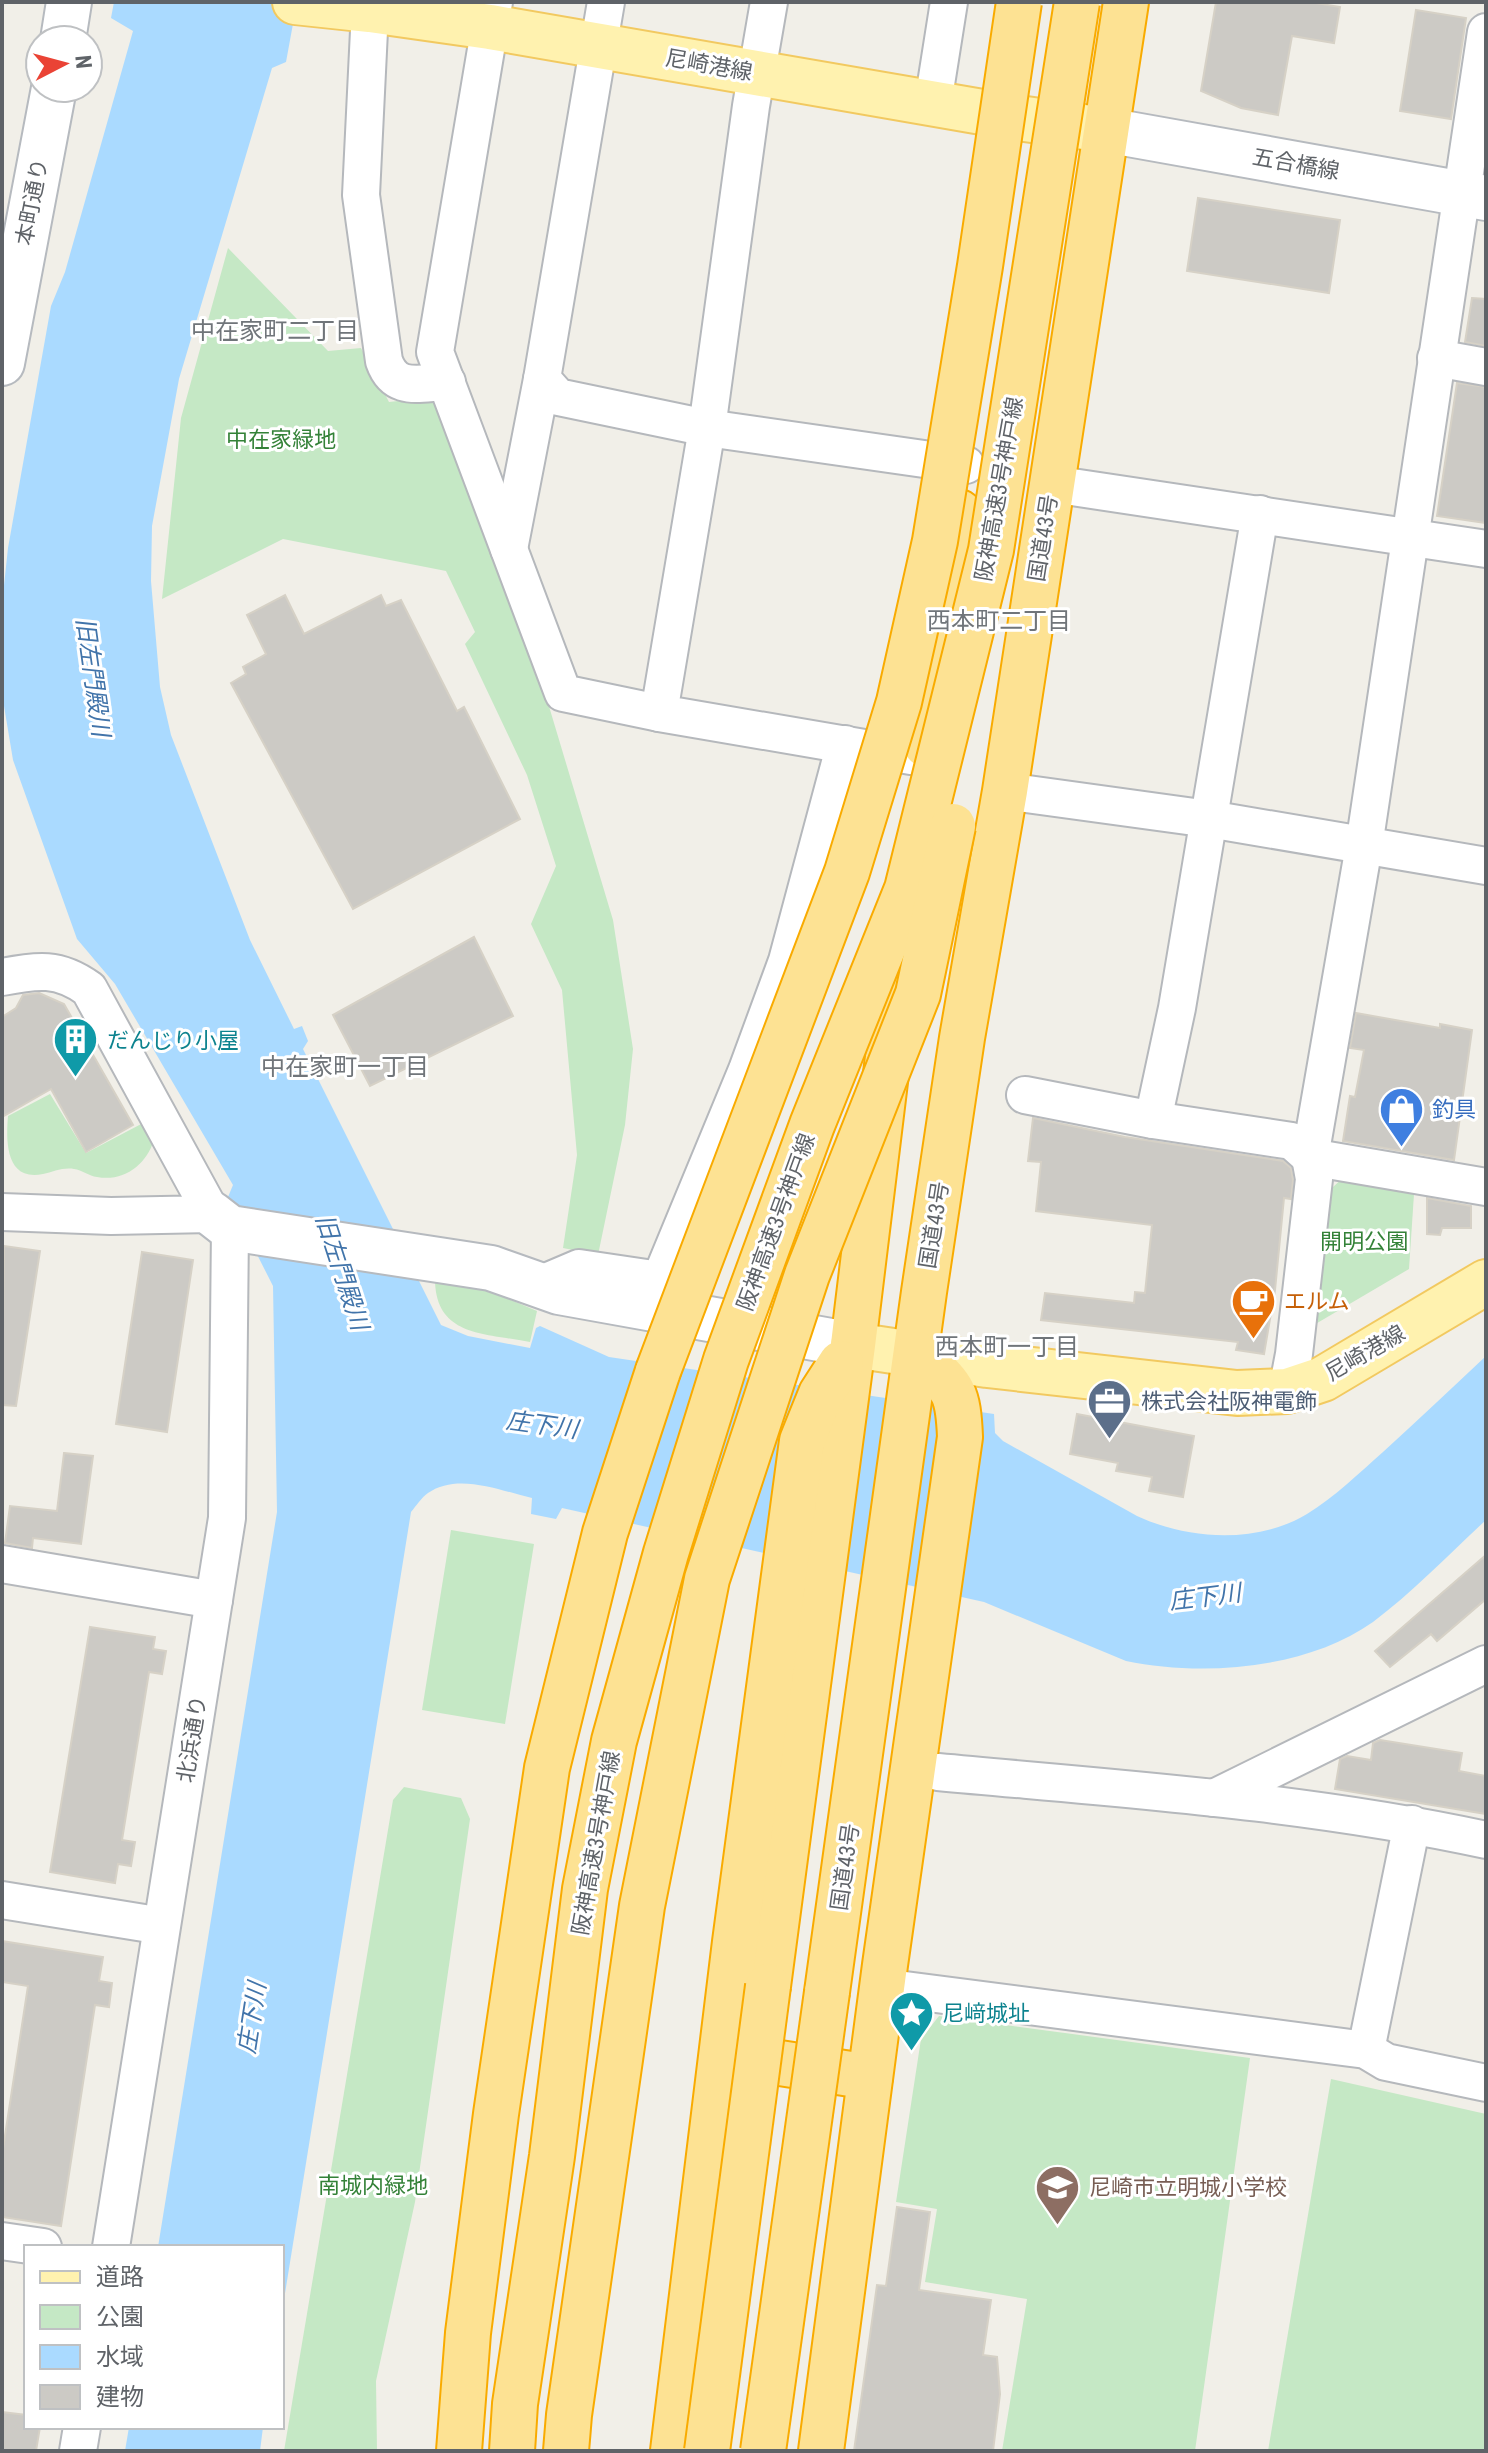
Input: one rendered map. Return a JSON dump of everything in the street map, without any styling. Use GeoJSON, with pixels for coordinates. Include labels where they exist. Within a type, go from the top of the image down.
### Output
{"type":"FeatureCollection","features":[{"type":"Feature","properties":{"kind":"highway"},"geometry":{"type":"LineString","coordinates":[[459,2451],[468,2333],[496,2114],[547,1768],[605,1533],[658,1371],[847,872],[899,702],[935,541],[1019,2]]}},
{"type":"Feature","properties":{"kind":"highway"},"geometry":{"type":"LineString","coordinates":[[707,2451],[768,1986],[804,1566],[802,1441],[834,1395],[853,1345],[924,759],[966,465],[1025,2]]}},
{"type":"Feature","properties":{"kind":"highway","name":"阪神高速3号神戸線"},"geometry":{"type":"LineString","coordinates":[[512,2451],[515,2404],[552,2156],[585,1889],[614,1741],[666,1553],[726,1360],[812,1125],[907,889],[991,550],[1077,2]]}},
{"type":"Feature","properties":{"kind":"highway","name":"国道43号"},"geometry":{"type":"LineString","coordinates":[[763,2451],[962,1038],[1005,791],[1126,2]]}},
{"type":"Feature","properties":{"kind":"highway"},"geometry":{"type":"LineString","coordinates":[[566,2451],[642,1906],[707,1579],[807,1275],[918,994],[959,794],[991,550]]}},
{"type":"Feature","properties":{"kind":"highway"},"geometry":{"type":"LineString","coordinates":[[821,2451],[882,1987],[960,1437],[959,1413],[953,1388],[917,1354]]}},
{"type":"Feature","properties":{"kind":"highway"},"geometry":{"type":"LineString","coordinates":[[673,2451],[722,2054],[804,1566]]}},
{"type":"Feature","properties":{"kind":"highway"},"geometry":{"type":"LineString","coordinates":[[722,2054],[870,2077]]}},
{"type":"Feature","properties":{"kind":"main road","name":"尼崎港線"},"geometry":{"type":"LineString","coordinates":[[303,3],[492,15],[598,45],[1011,117],[1106,130]]}},
{"type":"Feature","properties":{"kind":"main road","name":"尼崎港線"},"geometry":{"type":"LineString","coordinates":[[853,1345],[987,1365],[1237,1393],[1287,1391],[1323,1379],[1486,1282]]}},
{"type":"Feature","properties":{"kind":"street"},"geometry":{"type":"LineString","coordinates":[[66,24],[69,2]]}},
{"type":"Feature","properties":{"kind":"street"},"geometry":{"type":"LineString","coordinates":[[509,549],[546,394],[606,2]]}},
{"type":"Feature","properties":{"kind":"street"},"geometry":{"type":"LineString","coordinates":[[659,713],[707,428],[756,73],[769,2]]}},
{"type":"Feature","properties":{"kind":"street"},"geometry":{"type":"LineString","coordinates":[[933,103],[949,2]]}},
{"type":"Feature","properties":{"kind":"street"},"geometry":{"type":"LineString","coordinates":[[385,8],[361,195],[384,361],[389,375],[399,383],[447,382]]}},
{"type":"Feature","properties":{"kind":"street"},"geometry":{"type":"LineString","coordinates":[[492,15],[435,352],[563,693],[659,713],[924,759]]}},
{"type":"Feature","properties":{"kind":"street"},"geometry":{"type":"LineString","coordinates":[[1287,1391],[1314,1179],[1310,1157],[1364,846],[1436,358],[1473,196],[1486,32]]}},
{"type":"Feature","properties":{"kind":"street","name":"本町通り"},"geometry":{"type":"LineString","coordinates":[[2,363],[51,104]]}},
{"type":"Feature","properties":{"kind":"street","name":"五合橋線"},"geometry":{"type":"LineString","coordinates":[[1106,130],[1473,196]]}},
{"type":"Feature","properties":{"kind":"street"},"geometry":{"type":"LineString","coordinates":[[1436,358],[1486,367]]}},
{"type":"Feature","properties":{"kind":"street"},"geometry":{"type":"LineString","coordinates":[[546,394],[707,428],[966,465]]}},
{"type":"Feature","properties":{"kind":"street"},"geometry":{"type":"LineString","coordinates":[[1052,484],[1409,535],[1486,549]]}},
{"type":"Feature","properties":{"kind":"street"},"geometry":{"type":"LineString","coordinates":[[1153,1120],[1177,1008],[1260,514]]}},
{"type":"Feature","properties":{"kind":"street"},"geometry":{"type":"LineString","coordinates":[[539,1285],[579,1268],[660,1280],[747,1070],[787,961],[845,744]]}},
{"type":"Feature","properties":{"kind":"street"},"geometry":{"type":"LineString","coordinates":[[1005,791],[1209,819],[1486,866]]}},
{"type":"Feature","properties":{"kind":"street"},"geometry":{"type":"LineString","coordinates":[[2,977],[54,971],[76,979],[89,989],[228,1224]]}},
{"type":"Feature","properties":{"kind":"street"},"geometry":{"type":"LineString","coordinates":[[1025,1095],[1153,1120],[1292,1141],[1310,1157],[1486,1187]]}},
{"type":"Feature","properties":{"kind":"street"},"geometry":{"type":"LineString","coordinates":[[2,1212],[228,1224],[491,1268],[559,1292],[853,1345]]}},
{"type":"Feature","properties":{"kind":"street","name":"北浜通り"},"geometry":{"type":"LineString","coordinates":[[111,2245],[227,1518],[228,1224]]}},
{"type":"Feature","properties":{"kind":"street"},"geometry":{"type":"LineString","coordinates":[[2,1564],[214,1600]]}},
{"type":"Feature","properties":{"kind":"street"},"geometry":{"type":"LineString","coordinates":[[1214,1798],[1486,1664]]}},
{"type":"Feature","properties":{"kind":"street"},"geometry":{"type":"LineString","coordinates":[[938,1772],[1214,1798],[1412,1824],[1486,1840]]}},
{"type":"Feature","properties":{"kind":"street"},"geometry":{"type":"LineString","coordinates":[[1366,2050],[1412,1824]]}},
{"type":"Feature","properties":{"kind":"street"},"geometry":{"type":"LineString","coordinates":[[2,1900],[144,1923]]}},
{"type":"Feature","properties":{"kind":"street"},"geometry":{"type":"LineString","coordinates":[[882,1987],[1366,2050],[1386,2062],[1486,2083]]}},
{"type":"Feature","properties":{"kind":"street"},"geometry":{"type":"LineString","coordinates":[[2,2241],[29,2245]]}},
{"type":"Feature","properties":{"kind":"street"},"geometry":{"type":"LineString","coordinates":[[78,2451],[82,2429]]}},
{"type":"Feature","properties":{"kind":"green space","name":"中在家緑地"},"geometry":{"type":"Polygon","coordinates":[[[228,248],[328,351],[361,348],[389,402],[435,397],[548,703],[613,920],[633,1049],[625,1125],[598,1255],[563,1248],[577,1155],[562,990],[531,924],[556,866],[527,775],[465,644],[475,632],[446,571],[283,539],[162,599],[181,418],[228,248]]]}},
{"type":"Feature","properties":{"kind":"green space"},"geometry":{"type":"Polygon","coordinates":[[[50,1094],[86,1153],[145,1122],[154,1140],[146,1157],[133,1170],[116,1177],[97,1177],[70,1169],[31,1175],[21,1172],[10,1157],[8,1116],[50,1094]]]}},
{"type":"Feature","properties":{"kind":"green space","name":"開明公園"},"geometry":{"type":"Polygon","coordinates":[[[1343,1178],[1414,1194],[1409,1269],[1307,1329],[1323,1196],[1343,1178]]]}},
{"type":"Feature","properties":{"kind":"green space"},"geometry":{"type":"Polygon","coordinates":[[[435,1277],[469,1282],[537,1311],[530,1342],[480,1333],[453,1322],[443,1311],[437,1297],[435,1277]]]}},
{"type":"Feature","properties":{"kind":"green space"},"geometry":{"type":"Polygon","coordinates":[[[451,1530],[534,1544],[505,1724],[422,1710],[451,1530]]]}},
{"type":"Feature","properties":{"kind":"green space","name":"南城内緑地"},"geometry":{"type":"Polygon","coordinates":[[[404,1787],[461,1798],[470,1819],[415,2202],[376,2381],[377,2451],[284,2451],[393,1800],[404,1787]]]}},
{"type":"Feature","properties":{"kind":"green space","name":"尼崎市立明城小学校"},"geometry":{"type":"Polygon","coordinates":[[[939,2016],[1250,2058],[1195,2451],[1002,2451],[1027,2299],[925,2282],[937,2209],[896,2202],[921,2039],[939,2016]]]}},
{"type":"Feature","properties":{"kind":"green space"},"geometry":{"type":"Polygon","coordinates":[[[1331,2079],[1486,2114],[1486,2451],[1268,2451],[1331,2079]]]}},
{"type":"Feature","properties":{"kind":"water"},"geometry":{"type":"Polygon","coordinates":[[[114,2],[297,2],[286,62],[272,68],[179,379],[152,526],[151,581],[160,687],[171,735],[250,940],[294,1029],[302,1026],[308,1041],[303,1049],[441,1325],[468,1336],[530,1348],[536,1328],[540,1326],[609,1357],[994,1414],[995,1433],[1003,1441],[1137,1516],[1178,1530],[1223,1535],[1267,1530],[1307,1514],[1383,1452],[1486,1356],[1486,1520],[1417,1586],[1373,1622],[1347,1638],[1317,1650],[1254,1665],[1188,1668],[1126,1661],[984,1602],[562,1508],[556,1519],[531,1514],[532,1498],[480,1485],[453,1484],[426,1495],[411,1512],[284,2300],[284,2245],[158,2245],[277,1512],[273,1286],[228,1197],[233,1185],[115,984],[77,939],[13,760],[4,706],[2,604],[8,548],[51,306],[65,272],[133,31],[111,18],[114,2]]]}},
{"type":"Feature","properties":{"kind":"water"},"geometry":{"type":"Polygon","coordinates":[[[129,2429],[263,2429],[260,2451],[125,2451],[129,2429]]]}},
{"type":"Feature","properties":{"kind":"building"},"geometry":{"type":"Polygon","coordinates":[[[1216,2],[1310,2],[1340,7],[1334,43],[1292,36],[1278,115],[1241,108],[1201,91],[1216,2]]]}},
{"type":"Feature","properties":{"kind":"building"},"geometry":{"type":"Polygon","coordinates":[[[1416,10],[1466,18],[1451,119],[1400,111],[1416,10]]]}},
{"type":"Feature","properties":{"kind":"building"},"geometry":{"type":"Polygon","coordinates":[[[1198,198],[1340,220],[1329,293],[1187,271],[1198,198]]]}},
{"type":"Feature","properties":{"kind":"building"},"geometry":{"type":"Polygon","coordinates":[[[1472,298],[1486,299],[1486,346],[1465,342],[1472,298]]]}},
{"type":"Feature","properties":{"kind":"building"},"geometry":{"type":"Polygon","coordinates":[[[1457,383],[1486,387],[1486,523],[1437,516],[1457,383]]]}},
{"type":"Feature","properties":{"kind":"building"},"geometry":{"type":"Polygon","coordinates":[[[285,595],[304,634],[381,595],[386,606],[401,600],[457,711],[464,707],[520,819],[353,909],[231,683],[246,674],[243,667],[266,654],[247,615],[285,595]]]}},
{"type":"Feature","properties":{"kind":"building"},"geometry":{"type":"Polygon","coordinates":[[[474,937],[513,1016],[370,1086],[333,1015],[474,937]]]}},
{"type":"Feature","properties":{"kind":"building","name":"だんじり小屋"},"geometry":{"type":"Polygon","coordinates":[[[39,993],[64,1004],[133,1125],[86,1152],[51,1089],[2,1117],[2,1017],[16,1008],[23,995],[39,993]]]}},
{"type":"Feature","properties":{"kind":"building"},"geometry":{"type":"Polygon","coordinates":[[[1356,1013],[1440,1028],[1440,1024],[1472,1030],[1454,1160],[1343,1141],[1350,1096],[1355,1097],[1364,1050],[1350,1048],[1356,1013]]]}},
{"type":"Feature","properties":{"kind":"building"},"geometry":{"type":"Polygon","coordinates":[[[1033,1118],[1125,1137],[1283,1161],[1291,1168],[1291,1199],[1284,1198],[1275,1290],[1264,1354],[1236,1350],[1238,1342],[1041,1320],[1045,1293],[1134,1303],[1135,1292],[1145,1293],[1152,1225],[1036,1211],[1041,1162],[1028,1161],[1033,1118]]]}},
{"type":"Feature","properties":{"kind":"building"},"geometry":{"type":"Polygon","coordinates":[[[1427,1198],[1471,1206],[1471,1228],[1442,1228],[1440,1235],[1427,1234],[1427,1198]]]}},
{"type":"Feature","properties":{"kind":"building"},"geometry":{"type":"Polygon","coordinates":[[[4,1246],[40,1251],[16,1406],[2,1405],[4,1246]]]}},
{"type":"Feature","properties":{"kind":"building"},"geometry":{"type":"Polygon","coordinates":[[[142,1252],[193,1260],[167,1432],[116,1424],[142,1252]]]}},
{"type":"Feature","properties":{"kind":"building"},"geometry":{"type":"Polygon","coordinates":[[[1077,1414],[1194,1436],[1183,1497],[1149,1491],[1152,1477],[1116,1471],[1118,1463],[1070,1454],[1077,1414]]]}},
{"type":"Feature","properties":{"kind":"building"},"geometry":{"type":"Polygon","coordinates":[[[64,1453],[93,1456],[81,1544],[33,1538],[32,1548],[5,1543],[10,1506],[57,1511],[64,1453]]]}},
{"type":"Feature","properties":{"kind":"building"},"geometry":{"type":"Polygon","coordinates":[[[1486,1555],[1486,1599],[1437,1641],[1431,1634],[1390,1667],[1375,1651],[1486,1555]]]}},
{"type":"Feature","properties":{"kind":"building"},"geometry":{"type":"Polygon","coordinates":[[[90,1627],[155,1637],[153,1649],[166,1651],[162,1674],[149,1672],[122,1840],[135,1842],[131,1866],[118,1864],[115,1883],[50,1872],[90,1627]]]}},
{"type":"Feature","properties":{"kind":"building"},"geometry":{"type":"Polygon","coordinates":[[[1380,1740],[1462,1753],[1459,1771],[1486,1776],[1486,1814],[1335,1789],[1340,1759],[1347,1756],[1371,1760],[1373,1743],[1380,1740]]]}},
{"type":"Feature","properties":{"kind":"building"},"geometry":{"type":"Polygon","coordinates":[[[2,1941],[103,1957],[99,1981],[112,1983],[109,2007],[95,2005],[61,2226],[2,2217],[2,2155],[28,1986],[2,1982],[2,1941]]]}},
{"type":"Feature","properties":{"kind":"building"},"geometry":{"type":"Polygon","coordinates":[[[897,2207],[930,2212],[919,2290],[991,2300],[983,2355],[997,2357],[1000,2394],[993,2451],[854,2451],[877,2285],[886,2286],[897,2207]]]}},
{"type":"Feature","properties":{"kind":"building"},"geometry":{"type":"Polygon","coordinates":[[[2,2412],[24,2415],[24,2429],[40,2429],[36,2451],[2,2451],[2,2412]]]}},
{"type":"Feature","properties":{"kind":"place","name":"だんじり小屋"},"geometry":{"type":"Point","coordinates":[76,1079]}},
{"type":"Feature","properties":{"kind":"place","name":"釣具"},"geometry":{"type":"Point","coordinates":[1401,1148]}},
{"type":"Feature","properties":{"kind":"place","name":"エルム"},"geometry":{"type":"Point","coordinates":[1253,1340]}},
{"type":"Feature","properties":{"kind":"place","name":"株式会社阪神電飾"},"geometry":{"type":"Point","coordinates":[1110,1440]}},
{"type":"Feature","properties":{"kind":"place","name":"尼﨑城址"},"geometry":{"type":"Point","coordinates":[911,2052]}},
{"type":"Feature","properties":{"kind":"place","name":"尼崎市立明城小学校"},"geometry":{"type":"Point","coordinates":[1058,2226]}},
{"type":"Feature","properties":{"kind":"district","name":"中在家町二丁目"},"geometry":{"type":"Point","coordinates":[275,331]}},
{"type":"Feature","properties":{"kind":"district","name":"西本町二丁目"},"geometry":{"type":"Point","coordinates":[999,621]}},
{"type":"Feature","properties":{"kind":"district","name":"中在家町一丁目"},"geometry":{"type":"Point","coordinates":[345,1067]}},
{"type":"Feature","properties":{"kind":"district","name":"西本町一丁目"},"geometry":{"type":"Point","coordinates":[1007,1347]}},
{"type":"Feature","properties":{"kind":"water label","name":"旧左門殿川"},"geometry":{"type":"Point","coordinates":[93,677]}},
{"type":"Feature","properties":{"kind":"water label","name":"旧左門殿川"},"geometry":{"type":"Point","coordinates":[342,1272]}},
{"type":"Feature","properties":{"kind":"water label","name":"庄下川"},"geometry":{"type":"Point","coordinates":[542,1425]}},
{"type":"Feature","properties":{"kind":"water label","name":"庄下川"},"geometry":{"type":"Point","coordinates":[1205,1597]}},
{"type":"Feature","properties":{"kind":"water label","name":"庄下川"},"geometry":{"type":"Point","coordinates":[252,2018]}}]}
